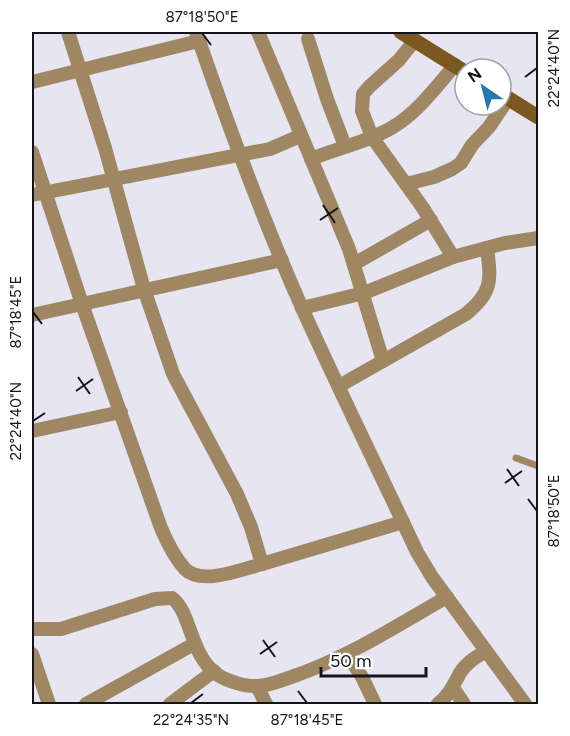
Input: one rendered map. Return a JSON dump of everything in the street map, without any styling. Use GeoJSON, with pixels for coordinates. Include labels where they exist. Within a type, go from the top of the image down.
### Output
{"type":"FeatureCollection","features":[{"type":"Feature","properties":{"kind":"main road"},"geometry":{"type":"LineString","coordinates":[[401,32],[453,64]]}},
{"type":"Feature","properties":{"kind":"main road"},"geometry":{"type":"LineString","coordinates":[[513,102],[538,117]]}},
{"type":"Feature","properties":{"kind":"street"},"geometry":{"type":"LineString","coordinates":[[68,32],[114,180],[144,289],[173,374],[237,494],[251,527],[262,564]]}},
{"type":"Feature","properties":{"kind":"street"},"geometry":{"type":"LineString","coordinates":[[258,32],[354,264],[383,361]]}},
{"type":"Feature","properties":{"kind":"street"},"geometry":{"type":"LineString","coordinates":[[32,82],[81,71],[197,36],[240,155],[302,308],[417,552],[525,705]]}},
{"type":"Feature","properties":{"kind":"street"},"geometry":{"type":"LineString","coordinates":[[308,39],[345,146]]}},
{"type":"Feature","properties":{"kind":"street"},"geometry":{"type":"LineString","coordinates":[[416,40],[399,60],[363,94],[362,111],[372,137],[431,220],[453,257]]}},
{"type":"Feature","properties":{"kind":"street"},"geometry":{"type":"LineString","coordinates":[[311,159],[394,127],[453,75]]}},
{"type":"Feature","properties":{"kind":"street"},"geometry":{"type":"LineString","coordinates":[[406,184],[452,170],[461,163],[494,117]]}},
{"type":"Feature","properties":{"kind":"street"},"geometry":{"type":"LineString","coordinates":[[38,194],[270,149],[300,136]]}},
{"type":"Feature","properties":{"kind":"street"},"geometry":{"type":"LineString","coordinates":[[32,152],[38,194],[82,304],[161,528],[186,571],[200,576],[222,575],[403,522]]}},
{"type":"Feature","properties":{"kind":"street"},"geometry":{"type":"LineString","coordinates":[[354,264],[431,220]]}},
{"type":"Feature","properties":{"kind":"street"},"geometry":{"type":"LineString","coordinates":[[302,308],[364,292],[453,257],[506,243],[538,240]]}},
{"type":"Feature","properties":{"kind":"street"},"geometry":{"type":"LineString","coordinates":[[339,386],[466,314],[479,303],[488,291],[490,278],[487,248]]}},
{"type":"Feature","properties":{"kind":"street"},"geometry":{"type":"LineString","coordinates":[[32,315],[282,260]]}},
{"type":"Feature","properties":{"kind":"street"},"geometry":{"type":"LineString","coordinates":[[32,430],[121,412]]}},
{"type":"Feature","properties":{"kind":"street"},"geometry":{"type":"LineString","coordinates":[[32,629],[61,629],[165,597],[172,598],[179,605],[194,645],[204,661],[219,675],[241,684],[257,686],[312,670],[347,654],[447,597]]}},
{"type":"Feature","properties":{"kind":"street"},"geometry":{"type":"LineString","coordinates":[[86,705],[194,645]]}},
{"type":"Feature","properties":{"kind":"street"},"geometry":{"type":"LineString","coordinates":[[438,705],[448,696],[460,673],[470,661],[486,651]]}},
{"type":"Feature","properties":{"kind":"street"},"geometry":{"type":"LineString","coordinates":[[32,654],[38,693],[49,705]]}},
{"type":"Feature","properties":{"kind":"street"},"geometry":{"type":"LineString","coordinates":[[347,654],[362,677],[375,705]]}},
{"type":"Feature","properties":{"kind":"street"},"geometry":{"type":"LineString","coordinates":[[170,705],[214,671]]}},
{"type":"Feature","properties":{"kind":"street"},"geometry":{"type":"LineString","coordinates":[[257,686],[266,705]]}},
{"type":"Feature","properties":{"kind":"street"},"geometry":{"type":"LineString","coordinates":[[453,688],[464,705]]}},
{"type":"Feature","properties":{"kind":"lane"},"geometry":{"type":"LineString","coordinates":[[516,458],[538,466]]}}]}
